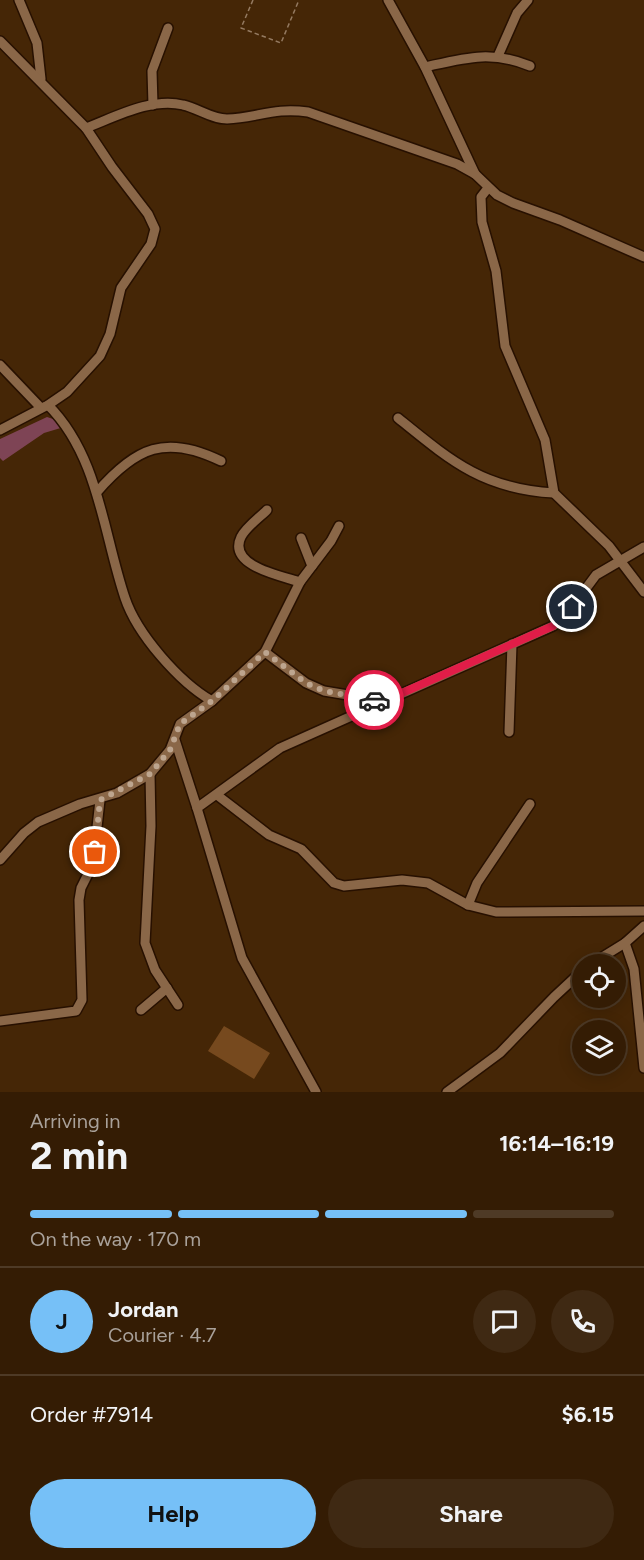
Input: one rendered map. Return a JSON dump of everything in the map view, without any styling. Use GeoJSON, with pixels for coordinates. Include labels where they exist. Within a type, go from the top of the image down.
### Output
{"type":"FeatureCollection","features":[{"type":"Feature","properties":{"kind":"street"},"geometry":{"type":"LineString","coordinates":[[19,0],[37,43],[41,79]]}},
{"type":"Feature","properties":{"kind":"street"},"geometry":{"type":"LineString","coordinates":[[388,0],[425,67],[475,174],[488,188],[513,203],[560,220],[644,256]]}},
{"type":"Feature","properties":{"kind":"street"},"geometry":{"type":"LineString","coordinates":[[498,56],[517,13],[528,0]]}},
{"type":"Feature","properties":{"kind":"street"},"geometry":{"type":"LineString","coordinates":[[153,105],[152,71],[168,28]]}},
{"type":"Feature","properties":{"kind":"street"},"geometry":{"type":"LineString","coordinates":[[0,41],[41,79],[86,128],[148,214],[155,230],[151,244],[121,288],[110,334],[100,356],[67,392],[0,430]]}},
{"type":"Feature","properties":{"kind":"street"},"geometry":{"type":"LineString","coordinates":[[425,67],[479,56],[498,56],[530,66]]}},
{"type":"Feature","properties":{"kind":"street"},"geometry":{"type":"LineString","coordinates":[[86,128],[153,105],[182,104],[223,119],[288,109],[308,112],[457,164],[475,174]]}},
{"type":"Feature","properties":{"kind":"street"},"geometry":{"type":"LineString","coordinates":[[488,188],[481,197],[482,222],[496,271],[504,338],[545,440],[554,493]]}},
{"type":"Feature","properties":{"kind":"street"},"geometry":{"type":"LineString","coordinates":[[0,365],[66,427],[97,492],[115,566],[126,600],[137,623],[173,668],[200,694],[212,701]]}},
{"type":"Feature","properties":{"kind":"street"},"geometry":{"type":"LineString","coordinates":[[398,418],[435,448],[494,484],[554,493],[585,520],[644,592]]}},
{"type":"Feature","properties":{"kind":"street"},"geometry":{"type":"LineString","coordinates":[[97,492],[129,461],[156,448],[189,447],[221,461]]}},
{"type":"Feature","properties":{"kind":"street"},"geometry":{"type":"LineString","coordinates":[[267,510],[242,537],[238,548],[242,557],[251,565],[300,582]]}},
{"type":"Feature","properties":{"kind":"street"},"geometry":{"type":"LineString","coordinates":[[0,860],[24,833],[38,822],[80,804],[100,800],[150,774],[175,740],[180,724],[212,701],[265,652],[300,582],[339,526]]}},
{"type":"Feature","properties":{"kind":"street"},"geometry":{"type":"LineString","coordinates":[[301,538],[312,566]]}},
{"type":"Feature","properties":{"kind":"street"},"geometry":{"type":"LineString","coordinates":[[197,808],[280,748],[553,626],[564,618],[596,575],[644,548]]}},
{"type":"Feature","properties":{"kind":"street"},"geometry":{"type":"LineString","coordinates":[[509,732],[512,644]]}},
{"type":"Feature","properties":{"kind":"street"},"geometry":{"type":"LineString","coordinates":[[265,652],[306,683],[324,691],[384,701]]}},
{"type":"Feature","properties":{"kind":"street"},"geometry":{"type":"LineString","coordinates":[[175,740],[209,838],[242,958],[316,1092]]}},
{"type":"Feature","properties":{"kind":"street"},"geometry":{"type":"LineString","coordinates":[[150,774],[151,826],[145,943],[148,955],[178,1005]]}},
{"type":"Feature","properties":{"kind":"street"},"geometry":{"type":"LineString","coordinates":[[217,795],[269,835],[301,849],[334,883],[344,886],[402,880],[428,883],[468,905],[496,912],[644,911]]}},
{"type":"Feature","properties":{"kind":"street"},"geometry":{"type":"LineString","coordinates":[[0,1021],[65,1014],[76,1011],[82,1000],[79,900],[81,888],[93,864],[100,800]]}},
{"type":"Feature","properties":{"kind":"street"},"geometry":{"type":"LineString","coordinates":[[468,905],[477,883],[530,804]]}},
{"type":"Feature","properties":{"kind":"street"},"geometry":{"type":"LineString","coordinates":[[607,954],[625,943],[644,926]]}},
{"type":"Feature","properties":{"kind":"street"},"geometry":{"type":"LineString","coordinates":[[625,943],[634,969],[644,1068]]}},
{"type":"Feature","properties":{"kind":"street"},"geometry":{"type":"LineString","coordinates":[[447,1092],[500,1053],[572,981]]}},
{"type":"Feature","properties":{"kind":"street"},"geometry":{"type":"LineString","coordinates":[[141,1010],[167,988]]}},
{"type":"Feature","properties":{"kind":"path"},"geometry":{"type":"LineString","coordinates":[[253,0],[241,28],[281,43],[299,0]]}},
{"type":"Feature","properties":{"kind":"shaded area"},"geometry":{"type":"Polygon","coordinates":[[[47,417],[62,422],[64,427],[44,433],[3,461],[0,458],[0,439],[47,417]]]}},
{"type":"Feature","properties":{"kind":"building"},"geometry":{"type":"Polygon","coordinates":[[[224,1026],[270,1053],[254,1079],[208,1051],[224,1026]]]}},
{"type":"Feature","properties":{"kind":"way so far"},"geometry":{"type":"LineString","coordinates":[[95,852],[100,800],[117,794],[150,774],[170,750],[180,724],[212,701],[265,652],[306,683],[324,691],[374,700]]}},
{"type":"Feature","properties":{"kind":"route"},"geometry":{"type":"LineString","coordinates":[[374,700],[384,701],[553,626],[564,618],[572,607]]}}]}
